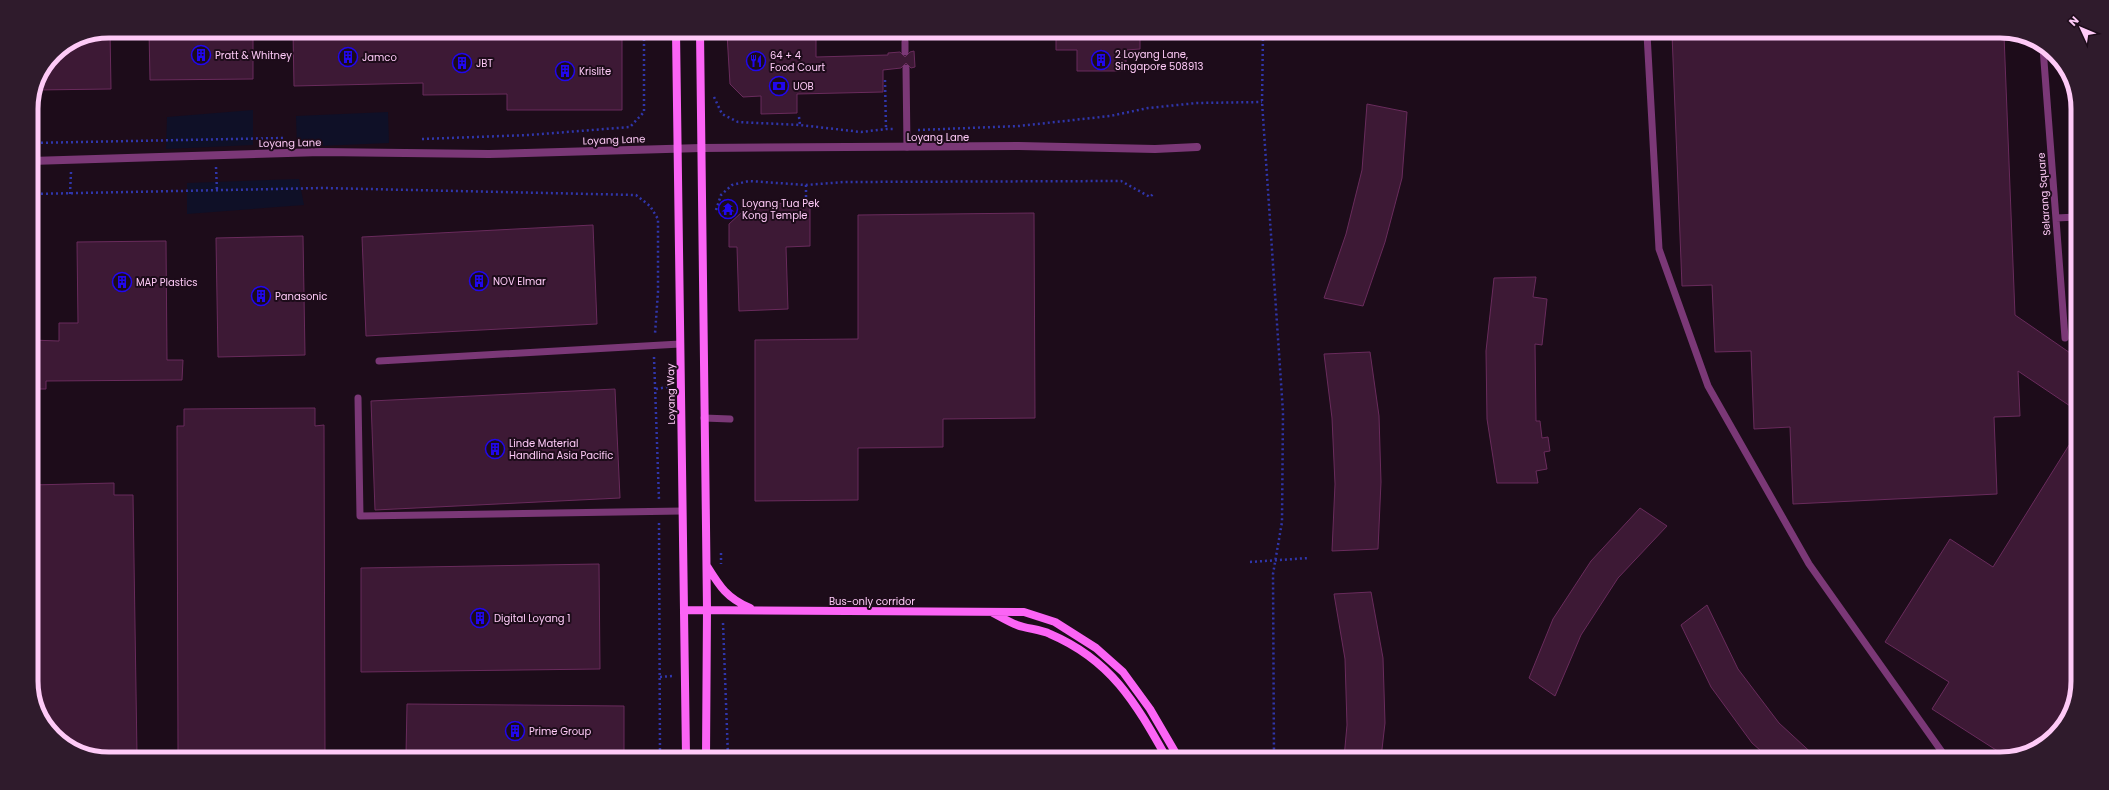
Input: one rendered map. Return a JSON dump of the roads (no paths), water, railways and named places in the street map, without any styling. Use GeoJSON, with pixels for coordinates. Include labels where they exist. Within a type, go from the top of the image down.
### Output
{"type":"FeatureCollection","features":[{"type":"Feature","properties":{"kind":"main road","name":"Loyang Way"},"geometry":{"type":"LineString","coordinates":[[676,38],[686,752]]}},
{"type":"Feature","properties":{"kind":"main road"},"geometry":{"type":"LineString","coordinates":[[700,38],[707,610],[706,752]]}},
{"type":"Feature","properties":{"kind":"main road"},"geometry":{"type":"LineString","coordinates":[[706,565],[722,590],[736,602],[753,610]]}},
{"type":"Feature","properties":{"kind":"main road","name":"Bus-only corridor"},"geometry":{"type":"LineString","coordinates":[[684,610],[1024,612],[1056,622],[1096,648],[1123,672],[1150,709],[1175,752]]}},
{"type":"Feature","properties":{"kind":"main road","name":"Bus-only corridor"},"geometry":{"type":"LineString","coordinates":[[991,611],[1017,626],[1049,633],[1089,655],[1115,678],[1142,714],[1163,752]]}},
{"type":"Feature","properties":{"kind":"street","name":"Loyang Lane"},"geometry":{"type":"LineString","coordinates":[[38,161],[322,152],[489,154],[701,148],[1019,146],[1155,149],[1197,147]]}},
{"type":"Feature","properties":{"kind":"lane"},"geometry":{"type":"LineString","coordinates":[[1647,38],[1659,249],[1708,386],[1809,564],[1942,752]]}},
{"type":"Feature","properties":{"kind":"lane"},"geometry":{"type":"LineString","coordinates":[[905,42],[905,52]]}},
{"type":"Feature","properties":{"kind":"lane","name":"Selarang Square"},"geometry":{"type":"LineString","coordinates":[[2043,53],[2065,338]]}},
{"type":"Feature","properties":{"kind":"lane"},"geometry":{"type":"LineString","coordinates":[[906,68],[908,147]]}},
{"type":"Feature","properties":{"kind":"lane"},"geometry":{"type":"LineString","coordinates":[[2056,218],[2071,217]]}},
{"type":"Feature","properties":{"kind":"lane"},"geometry":{"type":"LineString","coordinates":[[379,361],[680,344]]}},
{"type":"Feature","properties":{"kind":"lane"},"geometry":{"type":"LineString","coordinates":[[358,398],[360,516],[682,511]]}},
{"type":"Feature","properties":{"kind":"lane"},"geometry":{"type":"LineString","coordinates":[[704,418],[730,419]]}},
{"type":"Feature","properties":{"kind":"place","name":"Pratt & Whitney"},"geometry":{"type":"Point","coordinates":[201,55]}},
{"type":"Feature","properties":{"kind":"place","name":"Jamco"},"geometry":{"type":"Point","coordinates":[348,57]}},
{"type":"Feature","properties":{"kind":"place","name":"2 Loyang Lane, Singapore 508913"},"geometry":{"type":"Point","coordinates":[1101,60]}},
{"type":"Feature","properties":{"kind":"place","name":"64 + 4 Food Court"},"geometry":{"type":"Point","coordinates":[756,61]}},
{"type":"Feature","properties":{"kind":"place","name":"JBT"},"geometry":{"type":"Point","coordinates":[462,63]}},
{"type":"Feature","properties":{"kind":"place","name":"Krislite"},"geometry":{"type":"Point","coordinates":[565,71]}},
{"type":"Feature","properties":{"kind":"place","name":"UOB"},"geometry":{"type":"Point","coordinates":[779,86]}},
{"type":"Feature","properties":{"kind":"place","name":"Loyang Tua Pek Kong Temple"},"geometry":{"type":"Point","coordinates":[728,209]}},
{"type":"Feature","properties":{"kind":"place","name":"NOV Elmar"},"geometry":{"type":"Point","coordinates":[479,281]}},
{"type":"Feature","properties":{"kind":"place","name":"MAP Plastics"},"geometry":{"type":"Point","coordinates":[122,282]}},
{"type":"Feature","properties":{"kind":"place","name":"Panasonic"},"geometry":{"type":"Point","coordinates":[261,296]}},
{"type":"Feature","properties":{"kind":"place","name":"Linde Material Handlina Asia Pacific"},"geometry":{"type":"Point","coordinates":[495,449]}},
{"type":"Feature","properties":{"kind":"place","name":"Digital Loyang 1"},"geometry":{"type":"Point","coordinates":[480,618]}},
{"type":"Feature","properties":{"kind":"place","name":"Prime Group"},"geometry":{"type":"Point","coordinates":[515,731]}}]}
